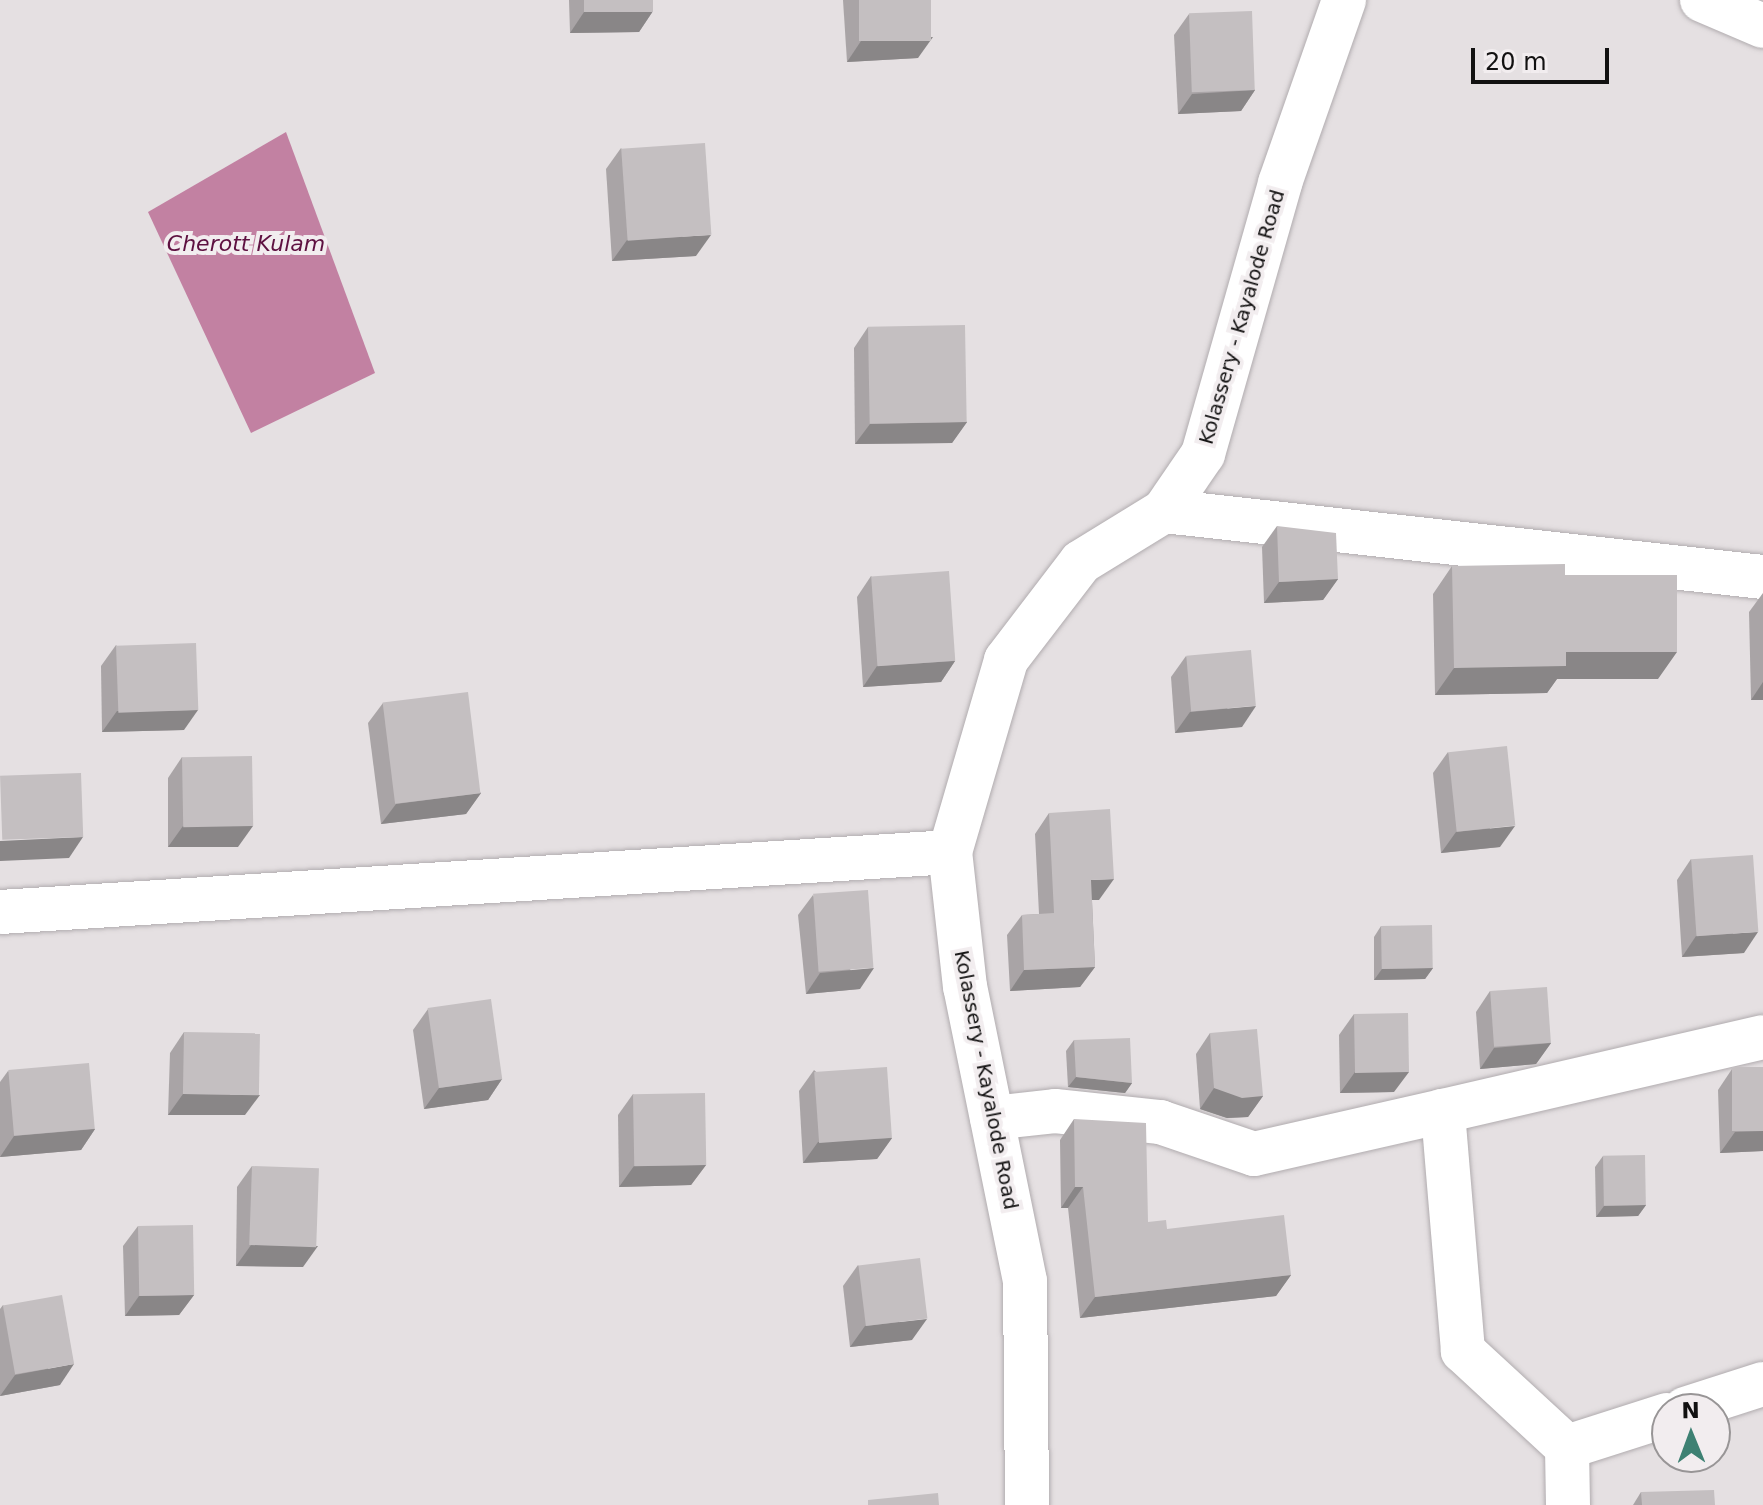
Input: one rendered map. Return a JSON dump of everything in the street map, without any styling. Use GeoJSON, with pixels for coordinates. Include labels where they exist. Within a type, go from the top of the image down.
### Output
{"type":"FeatureCollection","features":[{"type":"Feature","properties":{"kind":"street","name":"Kolassery - Kayalode Road"},"geometry":{"type":"LineString","coordinates":[[1027,1505],[1025,1281],[965,987],[950,852],[1006,660],[1081,562],[1164,511],[1203,454],[1280,183],[1344,0]]}},
{"type":"Feature","properties":{"kind":"street"},"geometry":{"type":"LineString","coordinates":[[1702,0],[1763,26]]}},
{"type":"Feature","properties":{"kind":"street"},"geometry":{"type":"LineString","coordinates":[[1164,511],[1763,577]]}},
{"type":"Feature","properties":{"kind":"street"},"geometry":{"type":"LineString","coordinates":[[0,912],[950,852]]}},
{"type":"Feature","properties":{"kind":"street"},"geometry":{"type":"LineString","coordinates":[[992,1118],[1055,1111],[1160,1122],[1254,1154],[1763,1037]]}},
{"type":"Feature","properties":{"kind":"street"},"geometry":{"type":"LineString","coordinates":[[1443,1111],[1463,1351],[1567,1447],[1568,1505]]}},
{"type":"Feature","properties":{"kind":"street"},"geometry":{"type":"LineString","coordinates":[[1731,1394],[1763,1384]]}},
{"type":"Feature","properties":{"kind":"street"},"geometry":{"type":"LineString","coordinates":[[1567,1447],[1651,1420]]}},
{"type":"Feature","properties":{"kind":"water","name":"Cherott Kulam"},"geometry":{"type":"Polygon","coordinates":[[[286,132],[375,373],[251,433],[148,212],[286,132]]]}},
{"type":"Feature","properties":{"kind":"building"},"geometry":{"type":"Polygon","coordinates":[[[584,0],[653,0],[653,12],[584,12],[584,0]]]}},
{"type":"Feature","properties":{"kind":"building"},"geometry":{"type":"Polygon","coordinates":[[[859,0],[931,0],[931,41],[859,41],[859,0]]]}},
{"type":"Feature","properties":{"kind":"building"},"geometry":{"type":"Polygon","coordinates":[[[1252,11],[1255,90],[1192,92],[1189,13],[1252,11]]]}},
{"type":"Feature","properties":{"kind":"building"},"geometry":{"type":"Polygon","coordinates":[[[705,143],[711,235],[628,241],[621,149],[705,143]]]}},
{"type":"Feature","properties":{"kind":"building"},"geometry":{"type":"Polygon","coordinates":[[[965,325],[967,422],[870,424],[868,327],[965,325]]]}},
{"type":"Feature","properties":{"kind":"building"},"geometry":{"type":"Polygon","coordinates":[[[1277,526],[1336,533],[1338,579],[1279,582],[1277,526]]]}},
{"type":"Feature","properties":{"kind":"building"},"geometry":{"type":"Polygon","coordinates":[[[1565,564],[1565,575],[1677,575],[1677,652],[1566,652],[1566,666],[1454,668],[1452,566],[1565,564]]]}},
{"type":"Feature","properties":{"kind":"building"},"geometry":{"type":"Polygon","coordinates":[[[949,571],[955,661],[877,666],[871,576],[949,571]]]}},
{"type":"Feature","properties":{"kind":"building"},"geometry":{"type":"Polygon","coordinates":[[[196,643],[198,710],[118,713],[116,646],[196,643]]]}},
{"type":"Feature","properties":{"kind":"building"},"geometry":{"type":"Polygon","coordinates":[[[1251,650],[1256,706],[1191,711],[1186,656],[1251,650]]]}},
{"type":"Feature","properties":{"kind":"building"},"geometry":{"type":"Polygon","coordinates":[[[468,692],[480,793],[395,804],[383,702],[468,692]]]}},
{"type":"Feature","properties":{"kind":"building"},"geometry":{"type":"Polygon","coordinates":[[[1507,746],[1515,826],[1457,832],[1448,752],[1507,746]]]}},
{"type":"Feature","properties":{"kind":"building"},"geometry":{"type":"Polygon","coordinates":[[[252,756],[253,826],[183,827],[182,757],[252,756]]]}},
{"type":"Feature","properties":{"kind":"building"},"geometry":{"type":"Polygon","coordinates":[[[81,773],[83,837],[2,840],[0,776],[81,773]]]}},
{"type":"Feature","properties":{"kind":"building"},"geometry":{"type":"Polygon","coordinates":[[[1110,809],[1114,879],[1091,880],[1095,967],[1024,970],[1022,915],[1054,913],[1049,813],[1110,809]]]}},
{"type":"Feature","properties":{"kind":"building"},"geometry":{"type":"Polygon","coordinates":[[[1753,855],[1758,932],[1697,936],[1691,859],[1753,855]]]}},
{"type":"Feature","properties":{"kind":"building"},"geometry":{"type":"Polygon","coordinates":[[[868,890],[873,968],[819,972],[813,894],[868,890]]]}},
{"type":"Feature","properties":{"kind":"building"},"geometry":{"type":"Polygon","coordinates":[[[1432,925],[1433,968],[1382,969],[1381,926],[1432,925]]]}},
{"type":"Feature","properties":{"kind":"building"},"geometry":{"type":"Polygon","coordinates":[[[1547,987],[1551,1043],[1494,1047],[1490,991],[1547,987]]]}},
{"type":"Feature","properties":{"kind":"building"},"geometry":{"type":"Polygon","coordinates":[[[491,999],[502,1079],[439,1088],[428,1008],[491,999]]]}},
{"type":"Feature","properties":{"kind":"building"},"geometry":{"type":"Polygon","coordinates":[[[1408,1013],[1409,1072],[1355,1073],[1354,1014],[1408,1013]]]}},
{"type":"Feature","properties":{"kind":"building"},"geometry":{"type":"Polygon","coordinates":[[[1257,1029],[1263,1096],[1242,1098],[1214,1088],[1210,1033],[1257,1029]]]}},
{"type":"Feature","properties":{"kind":"building"},"geometry":{"type":"Polygon","coordinates":[[[184,1032],[260,1033],[259,1095],[183,1094],[184,1032]]]}},
{"type":"Feature","properties":{"kind":"building"},"geometry":{"type":"Polygon","coordinates":[[[1130,1038],[1132,1083],[1076,1077],[1074,1040],[1130,1038]]]}},
{"type":"Feature","properties":{"kind":"building"},"geometry":{"type":"Polygon","coordinates":[[[89,1063],[95,1129],[14,1136],[8,1070],[89,1063]]]}},
{"type":"Feature","properties":{"kind":"building"},"geometry":{"type":"Polygon","coordinates":[[[887,1067],[892,1138],[819,1143],[814,1072],[887,1067]]]}},
{"type":"Feature","properties":{"kind":"building"},"geometry":{"type":"Polygon","coordinates":[[[1732,1067],[1763,1067],[1763,1131],[1732,1131],[1732,1067]]]}},
{"type":"Feature","properties":{"kind":"building"},"geometry":{"type":"Polygon","coordinates":[[[705,1093],[706,1165],[634,1166],[633,1094],[705,1093]]]}},
{"type":"Feature","properties":{"kind":"building"},"geometry":{"type":"Polygon","coordinates":[[[1074,1119],[1146,1123],[1148,1222],[1166,1220],[1167,1229],[1284,1215],[1291,1275],[1095,1297],[1083,1187],[1075,1187],[1074,1119]]]}},
{"type":"Feature","properties":{"kind":"building"},"geometry":{"type":"Polygon","coordinates":[[[1645,1155],[1646,1205],[1604,1206],[1603,1156],[1645,1155]]]}},
{"type":"Feature","properties":{"kind":"building"},"geometry":{"type":"Polygon","coordinates":[[[252,1166],[319,1168],[316,1247],[249,1245],[252,1166]]]}},
{"type":"Feature","properties":{"kind":"building"},"geometry":{"type":"Polygon","coordinates":[[[193,1225],[194,1295],[139,1296],[138,1226],[193,1225]]]}},
{"type":"Feature","properties":{"kind":"building"},"geometry":{"type":"Polygon","coordinates":[[[920,1258],[927,1319],[866,1326],[858,1266],[920,1258]]]}},
{"type":"Feature","properties":{"kind":"building"},"geometry":{"type":"Polygon","coordinates":[[[62,1295],[74,1364],[15,1374],[3,1305],[62,1295]]]}},
{"type":"Feature","properties":{"kind":"building"},"geometry":{"type":"Polygon","coordinates":[[[1714,1490],[1715,1505],[1642,1505],[1641,1492],[1714,1490]]]}},
{"type":"Feature","properties":{"kind":"building"},"geometry":{"type":"Polygon","coordinates":[[[938,1493],[939,1505],[868,1505],[868,1500],[938,1493]]]}}]}
